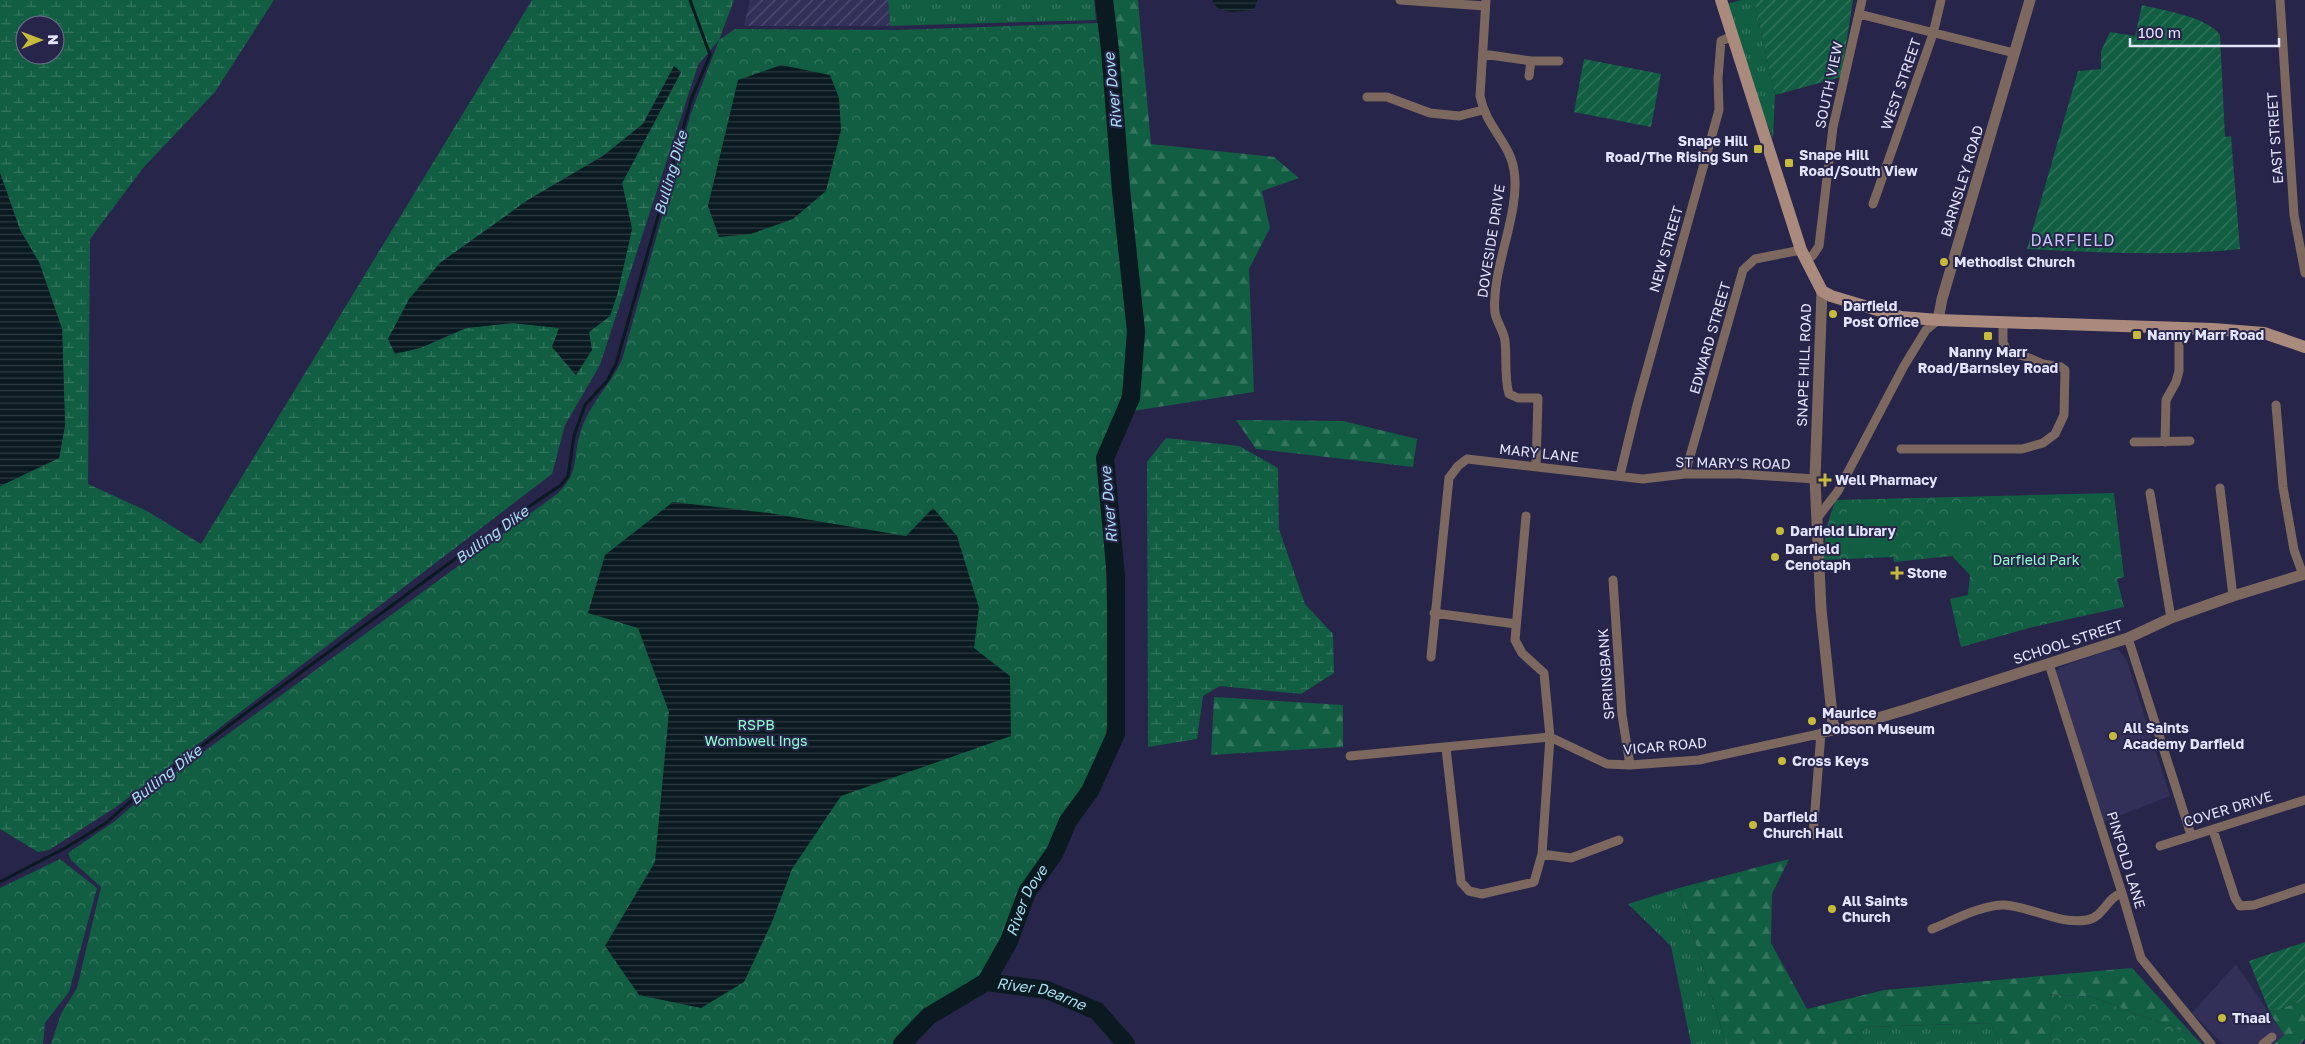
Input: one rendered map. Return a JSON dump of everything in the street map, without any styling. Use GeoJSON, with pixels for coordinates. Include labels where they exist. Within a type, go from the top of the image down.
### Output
{"type":"FeatureCollection","features":[{"type":"Feature","properties":{"kind":"main road","name":"SNAPE HILL ROAD"},"geometry":{"type":"LineString","coordinates":[[1721,0],[1803,256],[1822,291]]}},
{"type":"Feature","properties":{"kind":"main road"},"geometry":{"type":"LineString","coordinates":[[1822,291],[1840,300],[1901,317],[1938,320],[2213,329],[2264,333],[2305,347]]}},
{"type":"Feature","properties":{"kind":"street"},"geometry":{"type":"LineString","coordinates":[[1400,0],[1486,3]]}},
{"type":"Feature","properties":{"kind":"street","name":"SOUTH VIEW"},"geometry":{"type":"LineString","coordinates":[[1803,256],[1813,255],[1819,246],[1834,127],[1862,0]]}},
{"type":"Feature","properties":{"kind":"street","name":"WEST STREET"},"geometry":{"type":"LineString","coordinates":[[1873,204],[1933,34],[1941,0]]}},
{"type":"Feature","properties":{"kind":"street","name":"BARNSLEY ROAD"},"geometry":{"type":"LineString","coordinates":[[1938,320],[1942,299],[2030,0]]}},
{"type":"Feature","properties":{"kind":"street","name":"EAST STREET"},"geometry":{"type":"LineString","coordinates":[[2280,0],[2294,215],[2305,273]]}},
{"type":"Feature","properties":{"kind":"street","name":"DOVESIDE DRIVE"},"geometry":{"type":"LineString","coordinates":[[1486,3],[1480,96],[1482,110],[1511,155],[1515,171],[1515,190],[1496,287],[1495,312],[1504,336],[1506,384],[1509,394],[1518,398],[1538,398],[1536,467]]}},
{"type":"Feature","properties":{"kind":"street"},"geometry":{"type":"LineString","coordinates":[[1859,14],[2014,53]]}},
{"type":"Feature","properties":{"kind":"street","name":"NEW STREET"},"geometry":{"type":"LineString","coordinates":[[1620,475],[1637,405],[1719,110],[1718,78],[1721,41],[1732,36]]}},
{"type":"Feature","properties":{"kind":"street"},"geometry":{"type":"LineString","coordinates":[[1483,54],[1531,61],[1559,61]]}},
{"type":"Feature","properties":{"kind":"street"},"geometry":{"type":"LineString","coordinates":[[1529,76],[1531,61]]}},
{"type":"Feature","properties":{"kind":"street"},"geometry":{"type":"LineString","coordinates":[[1367,97],[1387,97],[1430,113],[1459,116],[1482,110]]}},
{"type":"Feature","properties":{"kind":"street","name":"EDWARD STREET"},"geometry":{"type":"LineString","coordinates":[[1685,474],[1743,270],[1755,260],[1803,256]]}},
{"type":"Feature","properties":{"kind":"street","name":"SNAPE HILL ROAD"},"geometry":{"type":"LineString","coordinates":[[1822,291],[1816,478],[1821,609],[1834,724],[1837,730]]}},
{"type":"Feature","properties":{"kind":"street"},"geometry":{"type":"LineString","coordinates":[[1818,517],[1838,491],[1904,366],[1926,330],[1938,320]]}},
{"type":"Feature","properties":{"kind":"street"},"geometry":{"type":"LineString","coordinates":[[1900,449],[2022,449],[2043,443],[2055,434],[2064,416],[2064,370],[2007,352],[2003,342],[2003,322]]}},
{"type":"Feature","properties":{"kind":"street"},"geometry":{"type":"LineString","coordinates":[[2165,442],[2166,400],[2176,382],[2179,371],[2179,329]]}},
{"type":"Feature","properties":{"kind":"street"},"geometry":{"type":"LineString","coordinates":[[2276,405],[2284,487],[2294,550],[2304,575]]}},
{"type":"Feature","properties":{"kind":"street"},"geometry":{"type":"LineString","coordinates":[[2134,442],[2190,441]]}},
{"type":"Feature","properties":{"kind":"street","name":"MARY LANE"},"geometry":{"type":"LineString","coordinates":[[1434,613],[1449,478],[1458,466],[1467,459],[1620,475]]}},
{"type":"Feature","properties":{"kind":"street","name":"ST MARY'S ROAD"},"geometry":{"type":"LineString","coordinates":[[1620,475],[1643,479],[1685,474],[1740,474],[1816,478]]}},
{"type":"Feature","properties":{"kind":"street"},"geometry":{"type":"LineString","coordinates":[[2220,488],[2233,596]]}},
{"type":"Feature","properties":{"kind":"street"},"geometry":{"type":"LineString","coordinates":[[2150,493],[2171,618]]}},
{"type":"Feature","properties":{"kind":"street"},"geometry":{"type":"LineString","coordinates":[[1446,748],[1461,882],[1469,891],[1482,894],[1534,882],[1542,854],[1550,737],[1544,673],[1522,653],[1515,640],[1526,516]]}},
{"type":"Feature","properties":{"kind":"street","name":"SCHOOL STREET"},"geometry":{"type":"LineString","coordinates":[[1837,730],[1908,710],[2050,664],[2128,638],[2171,618],[2233,596],[2304,575]]}},
{"type":"Feature","properties":{"kind":"street","name":"SPRINGBANK"},"geometry":{"type":"LineString","coordinates":[[1613,580],[1622,715],[1630,764]]}},
{"type":"Feature","properties":{"kind":"street"},"geometry":{"type":"LineString","coordinates":[[1431,657],[1434,613],[1516,624]]}},
{"type":"Feature","properties":{"kind":"street"},"geometry":{"type":"LineString","coordinates":[[2128,638],[2192,834]]}},
{"type":"Feature","properties":{"kind":"street","name":"PINFOLD LANE"},"geometry":{"type":"LineString","coordinates":[[2050,664],[2141,958],[2211,1044]]}},
{"type":"Feature","properties":{"kind":"street","name":"VICAR ROAD"},"geometry":{"type":"LineString","coordinates":[[1550,737],[1607,764],[1630,764],[1699,760],[1837,730]]}},
{"type":"Feature","properties":{"kind":"street"},"geometry":{"type":"LineString","coordinates":[[1813,835],[1821,733]]}},
{"type":"Feature","properties":{"kind":"street"},"geometry":{"type":"LineString","coordinates":[[1350,756],[1550,737]]}},
{"type":"Feature","properties":{"kind":"street","name":"COVER DRIVE"},"geometry":{"type":"LineString","coordinates":[[2160,846],[2192,834],[2213,830],[2305,800]]}},
{"type":"Feature","properties":{"kind":"street"},"geometry":{"type":"LineString","coordinates":[[2213,830],[2235,898],[2240,906],[2254,905],[2305,888]]}},
{"type":"Feature","properties":{"kind":"street"},"geometry":{"type":"LineString","coordinates":[[1542,854],[1571,858],[1619,840]]}},
{"type":"Feature","properties":{"kind":"street"},"geometry":{"type":"LineString","coordinates":[[1932,929],[1973,912],[2004,905],[2076,922],[2090,920],[2102,912],[2116,895],[2122,893]]}},
{"type":"Feature","properties":{"kind":"street"},"geometry":{"type":"LineString","coordinates":[[2263,1044],[2272,1037]]}},
{"type":"Feature","properties":{"kind":"shaded area"},"geometry":{"type":"Polygon","coordinates":[[[750,0],[888,0],[890,26],[744,26],[750,0]]]}},
{"type":"Feature","properties":{"kind":"shaded area"},"geometry":{"type":"Polygon","coordinates":[[[1212,0],[1257,0],[1254,10],[1230,12],[1217,8],[1212,0]]]}},
{"type":"Feature","properties":{"kind":"shaded area"},"geometry":{"type":"Polygon","coordinates":[[[781,65],[830,75],[839,98],[841,130],[826,191],[793,219],[751,234],[719,237],[708,206],[738,80],[781,65]]]}},
{"type":"Feature","properties":{"kind":"shaded area"},"geometry":{"type":"Polygon","coordinates":[[[674,66],[681,72],[622,183],[632,229],[618,292],[610,316],[589,332],[592,350],[576,375],[552,347],[559,328],[513,323],[466,328],[420,348],[395,354],[388,339],[409,299],[440,263],[528,200],[603,156],[643,124],[674,66]]]}},
{"type":"Feature","properties":{"kind":"shaded area"},"geometry":{"type":"Polygon","coordinates":[[[0,173],[20,230],[39,262],[62,329],[65,425],[59,458],[0,486],[0,173]]]}},
{"type":"Feature","properties":{"kind":"shaded area"},"geometry":{"type":"Polygon","coordinates":[[[673,502],[769,513],[906,536],[933,508],[957,536],[979,608],[974,648],[1010,676],[1011,736],[841,796],[792,869],[772,922],[744,982],[701,1008],[639,995],[605,946],[655,862],[669,712],[638,628],[588,613],[605,555],[673,502]]]}},
{"type":"Feature","properties":{"kind":"shaded area","name":"All Saints Academy Darfield"},"geometry":{"type":"Polygon","coordinates":[[[2112,649],[2119,650],[2127,661],[2170,796],[2103,822],[2056,671],[2061,667],[2112,649]]]}},
{"type":"Feature","properties":{"kind":"shaded area"},"geometry":{"type":"Polygon","coordinates":[[[2236,964],[2284,1035],[2274,1044],[2223,1044],[2192,1013],[2236,964]]]}},
{"type":"Feature","properties":{"kind":"green space"},"geometry":{"type":"Polygon","coordinates":[[[0,0],[274,0],[215,92],[143,168],[90,239],[88,484],[147,511],[201,544],[532,0],[734,0],[719,40],[698,65],[600,365],[565,425],[552,474],[116,807],[49,850],[38,852],[0,829],[0,486],[59,458],[65,425],[62,329],[39,262],[20,230],[0,173],[0,0]],[[674,67],[643,124],[603,156],[528,200],[440,263],[420,348],[466,328],[513,323],[560,328],[552,347],[576,375],[591,350],[589,332],[610,316],[632,229],[622,183],[681,72],[674,67]]]}},
{"type":"Feature","properties":{"kind":"green space"},"geometry":{"type":"Polygon","coordinates":[[[888,0],[1094,0],[1096,20],[890,26],[888,0]]]}},
{"type":"Feature","properties":{"kind":"green space"},"geometry":{"type":"Polygon","coordinates":[[[1111,0],[1138,0],[1151,144],[1274,157],[1299,178],[1262,191],[1270,228],[1249,269],[1254,392],[1133,411],[1145,335],[1111,0]]]}},
{"type":"Feature","properties":{"kind":"green space"},"geometry":{"type":"Polygon","coordinates":[[[1741,0],[1754,0],[1775,95],[1773,139],[1750,80],[1727,4],[1741,0]]]}},
{"type":"Feature","properties":{"kind":"green space"},"geometry":{"type":"Polygon","coordinates":[[[1754,0],[1853,0],[1841,77],[1775,95],[1754,0]]]}},
{"type":"Feature","properties":{"kind":"green space"},"geometry":{"type":"Polygon","coordinates":[[[2142,5],[2195,19],[2205,23],[2220,35],[2225,137],[2231,136],[2240,249],[2160,253],[2027,249],[2078,71],[2101,69],[2101,51],[2110,32],[2135,36],[2142,5]]]}},
{"type":"Feature","properties":{"kind":"green space","name":"RSPB Wombwell Ings"},"geometry":{"type":"Polygon","coordinates":[[[1098,23],[1103,52],[1129,350],[1122,395],[1098,458],[1105,539],[1110,707],[1104,745],[1090,777],[1071,806],[1055,839],[1027,884],[1003,938],[981,977],[923,1014],[893,1044],[51,1044],[61,1014],[77,988],[101,887],[71,860],[68,853],[115,821],[147,793],[557,494],[569,479],[574,466],[580,434],[588,414],[622,360],[691,113],[719,40],[735,29],[897,30],[1098,23]]]}},
{"type":"Feature","properties":{"kind":"green space"},"geometry":{"type":"Polygon","coordinates":[[[1584,59],[1661,74],[1651,127],[1574,112],[1584,59]]]}},
{"type":"Feature","properties":{"kind":"green space"},"geometry":{"type":"Polygon","coordinates":[[[1236,420],[1343,421],[1417,439],[1413,467],[1256,449],[1236,420]]]}},
{"type":"Feature","properties":{"kind":"green space"},"geometry":{"type":"Polygon","coordinates":[[[1166,438],[1239,446],[1278,468],[1279,529],[1305,604],[1333,634],[1334,673],[1301,694],[1220,686],[1203,696],[1197,739],[1148,747],[1147,462],[1166,438]]]}},
{"type":"Feature","properties":{"kind":"green space","name":"Darfield Park"},"geometry":{"type":"Polygon","coordinates":[[[2114,493],[2124,577],[2117,579],[2124,607],[2033,627],[1961,647],[1950,599],[1968,595],[1970,575],[1952,556],[1894,562],[1893,557],[1823,560],[1830,515],[1836,500],[2114,493]]]}},
{"type":"Feature","properties":{"kind":"green space"},"geometry":{"type":"Polygon","coordinates":[[[1888,504],[1890,551],[1849,553],[1847,506],[1888,504]]]}},
{"type":"Feature","properties":{"kind":"green space"},"geometry":{"type":"Polygon","coordinates":[[[1951,511],[1965,511],[1965,541],[1951,541],[1951,511]]]}},
{"type":"Feature","properties":{"kind":"green space"},"geometry":{"type":"Polygon","coordinates":[[[1214,697],[1343,705],[1343,747],[1211,755],[1214,697]]]}},
{"type":"Feature","properties":{"kind":"green space"},"geometry":{"type":"Polygon","coordinates":[[[60,859],[97,888],[69,992],[45,1023],[43,1044],[0,1044],[0,888],[60,859]]]}},
{"type":"Feature","properties":{"kind":"green space"},"geometry":{"type":"Polygon","coordinates":[[[1789,859],[1772,894],[1771,943],[1807,1009],[1884,990],[2132,968],[2193,1035],[2092,997],[2047,994],[2054,1027],[2049,1044],[2002,1044],[1990,1023],[1865,1027],[1855,1044],[1726,1044],[1679,888],[1789,859]]]}},
{"type":"Feature","properties":{"kind":"green space"},"geometry":{"type":"Polygon","coordinates":[[[1679,888],[1726,1044],[1691,1044],[1671,946],[1628,904],[1679,888]]]}},
{"type":"Feature","properties":{"kind":"green space"},"geometry":{"type":"Polygon","coordinates":[[[2305,942],[2305,1000],[2270,1013],[2249,961],[2305,942]]]}},
{"type":"Feature","properties":{"kind":"green space"},"geometry":{"type":"Polygon","coordinates":[[[2046,994],[2092,997],[2193,1035],[2202,1044],[2049,1044],[2054,1027],[2046,994]]]}},
{"type":"Feature","properties":{"kind":"green space"},"geometry":{"type":"Polygon","coordinates":[[[2305,1000],[2305,1039],[2300,1044],[2274,1044],[2284,1035],[2270,1013],[2305,1000]]]}},
{"type":"Feature","properties":{"kind":"green space"},"geometry":{"type":"Polygon","coordinates":[[[1990,1023],[2002,1044],[1855,1044],[1865,1027],[1990,1023]]]}},
{"type":"Feature","properties":{"kind":"waterway","name":"Bulling Dike"},"geometry":{"type":"LineString","coordinates":[[0,882],[67,847],[106,823],[141,792],[243,715],[497,528],[561,485],[568,476],[574,436],[585,405],[607,381],[616,364],[692,97],[710,55],[690,0]]}},
{"type":"Feature","properties":{"kind":"waterway","name":"River Dove"},"geometry":{"type":"LineString","coordinates":[[986,982],[1009,941],[1027,892],[1055,852],[1068,821],[1090,791],[1116,734],[1116,577],[1105,458],[1131,398],[1136,331],[1104,0]]}},
{"type":"Feature","properties":{"kind":"waterway","name":"River Dearne"},"geometry":{"type":"LineString","coordinates":[[902,1044],[929,1016],[986,982],[1047,990],[1097,1011],[1126,1044]]}},
{"type":"Feature","properties":{"kind":"place","name":"Snape Hill Road/The Rising Sun"},"geometry":{"type":"Point","coordinates":[1758,149]}},
{"type":"Feature","properties":{"kind":"place","name":"Snape Hill Road/South View"},"geometry":{"type":"Point","coordinates":[1789,163]}},
{"type":"Feature","properties":{"kind":"place","name":"Methodist Church"},"geometry":{"type":"Point","coordinates":[1944,262]}},
{"type":"Feature","properties":{"kind":"place","name":"Darfield Post Office"},"geometry":{"type":"Point","coordinates":[1833,314]}},
{"type":"Feature","properties":{"kind":"place","name":"Nanny Marr Road"},"geometry":{"type":"Point","coordinates":[2137,335]}},
{"type":"Feature","properties":{"kind":"place","name":"Nanny Marr Road/Barnsley Road"},"geometry":{"type":"Point","coordinates":[1988,336]}},
{"type":"Feature","properties":{"kind":"place","name":"Well Pharmacy"},"geometry":{"type":"Point","coordinates":[1825,480]}},
{"type":"Feature","properties":{"kind":"place","name":"Darfield Library"},"geometry":{"type":"Point","coordinates":[1780,531]}},
{"type":"Feature","properties":{"kind":"place","name":"Darfield Cenotaph"},"geometry":{"type":"Point","coordinates":[1775,557]}},
{"type":"Feature","properties":{"kind":"place","name":"Stone"},"geometry":{"type":"Point","coordinates":[1897,573]}},
{"type":"Feature","properties":{"kind":"place","name":"Maurice Dobson Museum"},"geometry":{"type":"Point","coordinates":[1812,721]}},
{"type":"Feature","properties":{"kind":"place","name":"All Saints Academy Darfield"},"geometry":{"type":"Point","coordinates":[2113,736]}},
{"type":"Feature","properties":{"kind":"place","name":"Cross Keys"},"geometry":{"type":"Point","coordinates":[1782,761]}},
{"type":"Feature","properties":{"kind":"place","name":"Darfield Church Hall"},"geometry":{"type":"Point","coordinates":[1753,825]}},
{"type":"Feature","properties":{"kind":"place","name":"All Saints Church"},"geometry":{"type":"Point","coordinates":[1832,909]}},
{"type":"Feature","properties":{"kind":"place","name":"Thaal"},"geometry":{"type":"Point","coordinates":[2222,1018]}},
{"type":"Feature","properties":{"kind":"district","name":"DARFIELD"},"geometry":{"type":"Point","coordinates":[2073,240]}}]}
